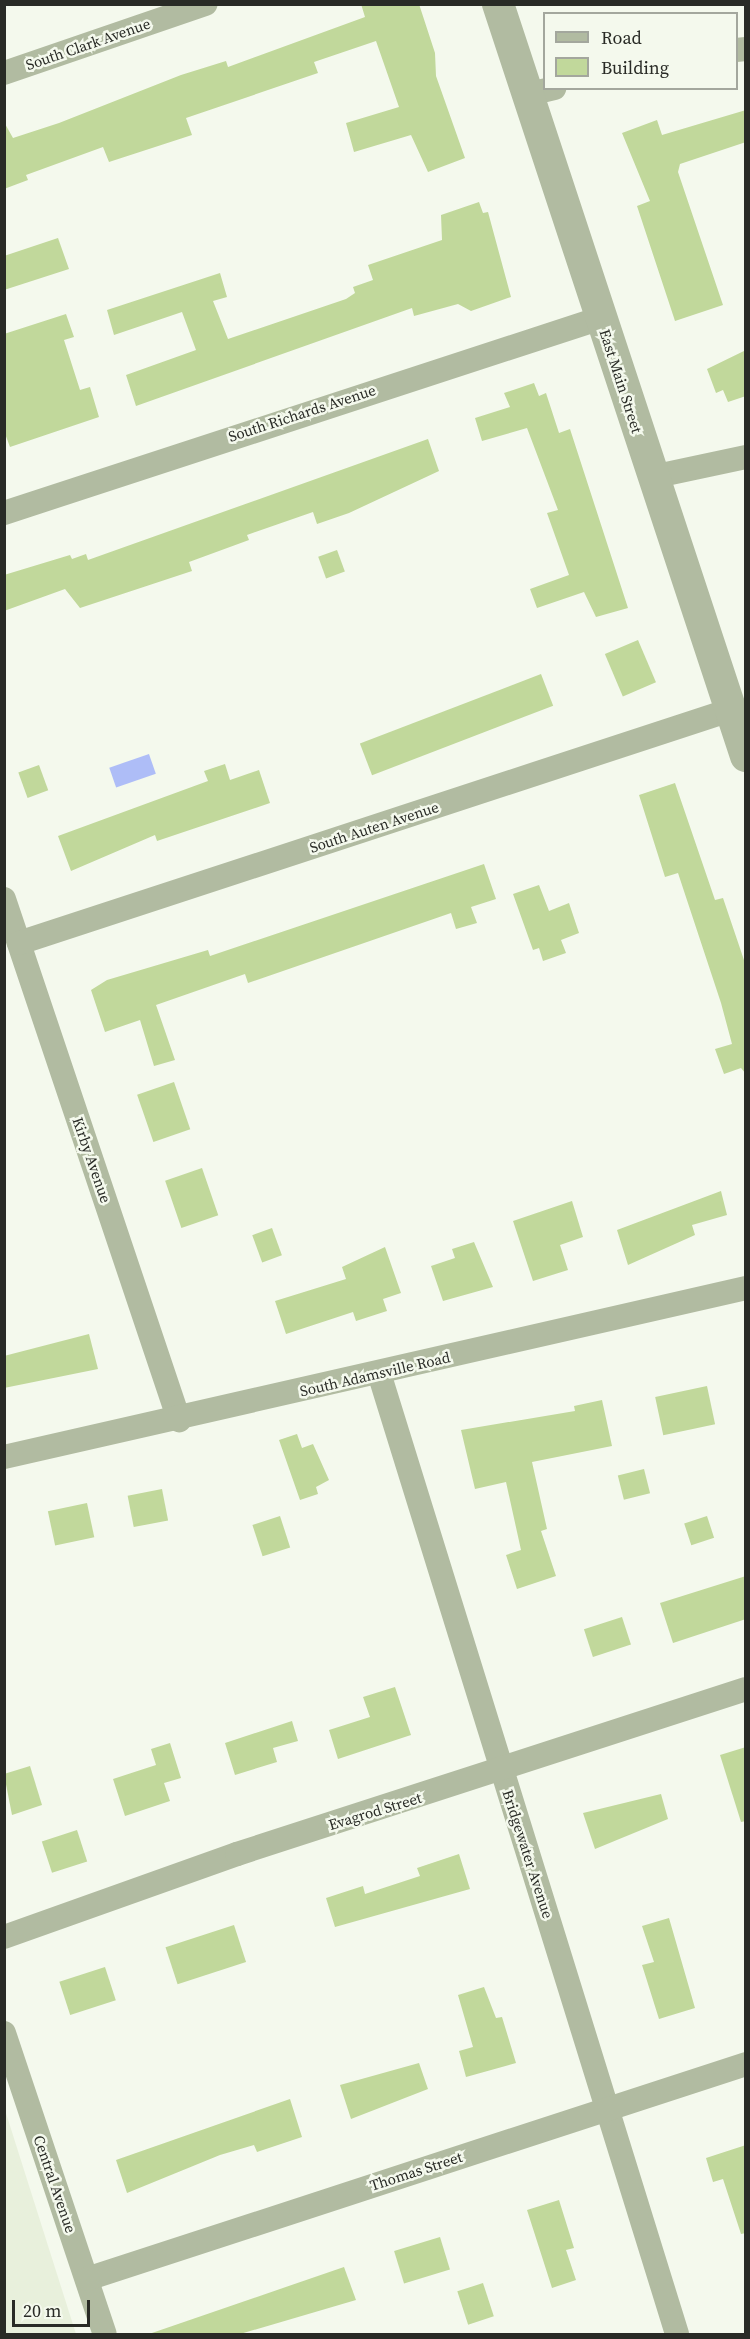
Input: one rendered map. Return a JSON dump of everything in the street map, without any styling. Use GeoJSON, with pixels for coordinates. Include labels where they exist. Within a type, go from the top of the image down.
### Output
{"type":"FeatureCollection","features":[{"type":"Feature","properties":{"kind":"street","name":"South Clark Avenue"},"geometry":{"type":"LineString","coordinates":[[4,73],[205,4]]}},
{"type":"Feature","properties":{"kind":"street","name":"East Main Street"},"geometry":{"type":"LineString","coordinates":[[498,4],[542,91],[601,318],[746,756]]}},
{"type":"Feature","properties":{"kind":"street","name":"South Richards Avenue"},"geometry":{"type":"LineString","coordinates":[[4,513],[601,318]]}},
{"type":"Feature","properties":{"kind":"street"},"geometry":{"type":"LineString","coordinates":[[652,477],[746,457]]}},
{"type":"Feature","properties":{"kind":"street","name":"South Auten Avenue"},"geometry":{"type":"LineString","coordinates":[[19,943],[730,710]]}},
{"type":"Feature","properties":{"kind":"street","name":"Kirby Avenue"},"geometry":{"type":"LineString","coordinates":[[4,899],[179,1420]]}},
{"type":"Feature","properties":{"kind":"street","name":"South Adamsville Road"},"geometry":{"type":"LineString","coordinates":[[4,1457],[179,1420],[746,1288]]}},
{"type":"Feature","properties":{"kind":"street","name":"Bridgewater Avenue"},"geometry":{"type":"LineString","coordinates":[[379,1373],[502,1772],[610,2108],[677,2334]]}},
{"type":"Feature","properties":{"kind":"street","name":"Evagrod Street"},"geometry":{"type":"LineString","coordinates":[[4,1936],[237,1854],[502,1772],[746,1689]]}},
{"type":"Feature","properties":{"kind":"street","name":"Central Avenue"},"geometry":{"type":"LineString","coordinates":[[4,2033],[105,2334]]}},
{"type":"Feature","properties":{"kind":"street","name":"Thomas Street"},"geometry":{"type":"LineString","coordinates":[[87,2279],[746,2064]]}},
{"type":"Feature","properties":{"kind":"shaded area"},"geometry":{"type":"Polygon","coordinates":[[[5,2110],[76,2334],[5,2334],[5,2110]]]}},
{"type":"Feature","properties":{"kind":"water"},"geometry":{"type":"Polygon","coordinates":[[[149,754],[156,774],[116,788],[109,768],[149,754]]]}},
{"type":"Feature","properties":{"kind":"building"},"geometry":{"type":"Polygon","coordinates":[[[361,4],[419,4],[435,53],[436,76],[465,158],[428,172],[411,135],[354,152],[346,123],[399,107],[376,41],[314,62],[318,73],[186,118],[192,135],[109,162],[103,147],[26,175],[28,180],[4,189],[4,122],[13,138],[59,123],[181,75],[226,61],[228,67],[365,17],[361,4]]]}},
{"type":"Feature","properties":{"kind":"building"},"geometry":{"type":"Polygon","coordinates":[[[746,110],[746,142],[680,164],[678,172],[723,305],[675,321],[637,206],[650,201],[622,133],[657,120],[662,135],[746,110]]]}},
{"type":"Feature","properties":{"kind":"building"},"geometry":{"type":"Polygon","coordinates":[[[479,202],[483,213],[488,212],[511,297],[471,311],[458,304],[414,316],[412,308],[136,406],[126,375],[196,350],[182,312],[114,335],[107,310],[220,273],[227,297],[213,301],[228,339],[346,299],[355,293],[353,287],[373,280],[368,265],[442,240],[441,215],[479,202]]]}},
{"type":"Feature","properties":{"kind":"building"},"geometry":{"type":"Polygon","coordinates":[[[58,238],[69,269],[4,290],[4,256],[58,238]]]}},
{"type":"Feature","properties":{"kind":"building"},"geometry":{"type":"Polygon","coordinates":[[[66,314],[74,337],[64,340],[80,390],[90,387],[99,417],[10,447],[4,431],[4,334],[66,314]]]}},
{"type":"Feature","properties":{"kind":"building"},"geometry":{"type":"Polygon","coordinates":[[[746,350],[746,396],[728,402],[723,390],[716,393],[707,369],[746,350]]]}},
{"type":"Feature","properties":{"kind":"building"},"geometry":{"type":"Polygon","coordinates":[[[534,383],[539,396],[546,393],[559,433],[570,429],[628,608],[596,617],[584,592],[537,608],[530,589],[569,575],[547,513],[558,510],[527,428],[482,441],[475,418],[510,407],[504,393],[534,383]]]}},
{"type":"Feature","properties":{"kind":"building"},"geometry":{"type":"Polygon","coordinates":[[[428,439],[439,471],[349,513],[317,524],[313,512],[247,535],[249,540],[189,562],[192,571],[80,608],[65,589],[4,611],[4,575],[70,555],[72,559],[86,554],[88,560],[428,439]]]}},
{"type":"Feature","properties":{"kind":"building"},"geometry":{"type":"Polygon","coordinates":[[[337,550],[345,572],[326,578],[318,557],[337,550]]]}},
{"type":"Feature","properties":{"kind":"building"},"geometry":{"type":"Polygon","coordinates":[[[638,640],[656,682],[623,696],[605,654],[638,640]]]}},
{"type":"Feature","properties":{"kind":"building"},"geometry":{"type":"Polygon","coordinates":[[[541,674],[553,706],[372,775],[360,744],[541,674]]]}},
{"type":"Feature","properties":{"kind":"building"},"geometry":{"type":"Polygon","coordinates":[[[225,764],[230,780],[259,770],[270,803],[157,841],[155,835],[71,871],[58,836],[208,781],[204,771],[225,764]]]}},
{"type":"Feature","properties":{"kind":"building"},"geometry":{"type":"Polygon","coordinates":[[[39,765],[48,790],[28,798],[18,773],[39,765]]]}},
{"type":"Feature","properties":{"kind":"building"},"geometry":{"type":"Polygon","coordinates":[[[675,783],[715,900],[723,898],[746,966],[746,1074],[741,1068],[724,1074],[715,1049],[732,1044],[721,1003],[678,873],[665,877],[639,795],[675,783]]]}},
{"type":"Feature","properties":{"kind":"building"},"geometry":{"type":"Polygon","coordinates":[[[484,864],[496,899],[471,907],[477,923],[456,929],[451,913],[248,983],[245,974],[156,1005],[175,1060],[154,1066],[140,1020],[105,1032],[91,990],[107,980],[208,950],[210,956],[484,864]]]}},
{"type":"Feature","properties":{"kind":"building"},"geometry":{"type":"Polygon","coordinates":[[[539,885],[549,911],[569,903],[579,933],[561,940],[566,953],[543,961],[539,948],[533,950],[513,894],[539,885]]]}},
{"type":"Feature","properties":{"kind":"building"},"geometry":{"type":"Polygon","coordinates":[[[174,1082],[190,1129],[153,1142],[137,1095],[174,1082]]]}},
{"type":"Feature","properties":{"kind":"building"},"geometry":{"type":"Polygon","coordinates":[[[202,1168],[218,1215],[181,1228],[165,1181],[202,1168]]]}},
{"type":"Feature","properties":{"kind":"building"},"geometry":{"type":"Polygon","coordinates":[[[721,1191],[727,1215],[692,1225],[695,1235],[628,1265],[617,1230],[721,1191]]]}},
{"type":"Feature","properties":{"kind":"building"},"geometry":{"type":"Polygon","coordinates":[[[572,1201],[583,1237],[560,1245],[568,1270],[533,1281],[513,1221],[572,1201]]]}},
{"type":"Feature","properties":{"kind":"building"},"geometry":{"type":"Polygon","coordinates":[[[272,1228],[282,1255],[262,1262],[252,1235],[272,1228]]]}},
{"type":"Feature","properties":{"kind":"building"},"geometry":{"type":"Polygon","coordinates":[[[474,1242],[493,1287],[443,1301],[431,1266],[455,1258],[452,1249],[474,1242]]]}},
{"type":"Feature","properties":{"kind":"building"},"geometry":{"type":"Polygon","coordinates":[[[385,1247],[401,1293],[383,1299],[387,1311],[356,1321],[353,1312],[286,1334],[275,1301],[346,1279],[342,1267],[385,1247]]]}},
{"type":"Feature","properties":{"kind":"building"},"geometry":{"type":"Polygon","coordinates":[[[89,1334],[98,1369],[4,1388],[4,1356],[89,1334]]]}},
{"type":"Feature","properties":{"kind":"building"},"geometry":{"type":"Polygon","coordinates":[[[707,1386],[715,1424],[663,1435],[655,1397],[707,1386]]]}},
{"type":"Feature","properties":{"kind":"building"},"geometry":{"type":"Polygon","coordinates":[[[602,1400],[612,1446],[532,1462],[547,1529],[541,1531],[556,1576],[517,1589],[506,1555],[521,1550],[506,1482],[475,1489],[461,1430],[575,1411],[574,1406],[602,1400]]]}},
{"type":"Feature","properties":{"kind":"building"},"geometry":{"type":"Polygon","coordinates":[[[297,1434],[302,1448],[313,1444],[329,1480],[316,1487],[318,1494],[300,1500],[279,1440],[297,1434]]]}},
{"type":"Feature","properties":{"kind":"building"},"geometry":{"type":"Polygon","coordinates":[[[644,1469],[650,1493],[624,1500],[618,1476],[644,1469]]]}},
{"type":"Feature","properties":{"kind":"building"},"geometry":{"type":"Polygon","coordinates":[[[162,1489],[168,1520],[134,1527],[128,1496],[162,1489]]]}},
{"type":"Feature","properties":{"kind":"building"},"geometry":{"type":"Polygon","coordinates":[[[87,1503],[94,1537],[55,1546],[48,1511],[87,1503]]]}},
{"type":"Feature","properties":{"kind":"building"},"geometry":{"type":"Polygon","coordinates":[[[280,1516],[290,1547],[263,1556],[252,1525],[280,1516]]]}},
{"type":"Feature","properties":{"kind":"building"},"geometry":{"type":"Polygon","coordinates":[[[707,1516],[714,1538],[691,1545],[684,1523],[707,1516]]]}},
{"type":"Feature","properties":{"kind":"building"},"geometry":{"type":"Polygon","coordinates":[[[746,1576],[746,1619],[673,1643],[660,1603],[746,1576]]]}},
{"type":"Feature","properties":{"kind":"building"},"geometry":{"type":"Polygon","coordinates":[[[622,1617],[631,1645],[593,1657],[584,1629],[622,1617]]]}},
{"type":"Feature","properties":{"kind":"building"},"geometry":{"type":"Polygon","coordinates":[[[395,1687],[411,1735],[338,1759],[329,1730],[370,1717],[363,1697],[395,1687]]]}},
{"type":"Feature","properties":{"kind":"building"},"geometry":{"type":"Polygon","coordinates":[[[292,1721],[298,1741],[273,1748],[277,1762],[235,1775],[225,1743],[292,1721]]]}},
{"type":"Feature","properties":{"kind":"building"},"geometry":{"type":"Polygon","coordinates":[[[170,1743],[181,1778],[164,1783],[170,1801],[125,1816],[113,1779],[156,1765],[151,1749],[170,1743]]]}},
{"type":"Feature","properties":{"kind":"building"},"geometry":{"type":"Polygon","coordinates":[[[746,1747],[746,1821],[741,1822],[720,1755],[746,1747]]]}},
{"type":"Feature","properties":{"kind":"building"},"geometry":{"type":"Polygon","coordinates":[[[30,1766],[42,1805],[12,1815],[4,1774],[30,1766]]]}},
{"type":"Feature","properties":{"kind":"building"},"geometry":{"type":"Polygon","coordinates":[[[661,1794],[668,1819],[595,1849],[583,1813],[661,1794]]]}},
{"type":"Feature","properties":{"kind":"building"},"geometry":{"type":"Polygon","coordinates":[[[77,1830],[87,1861],[52,1873],[42,1841],[77,1830]]]}},
{"type":"Feature","properties":{"kind":"building"},"geometry":{"type":"Polygon","coordinates":[[[459,1854],[470,1889],[335,1927],[326,1898],[363,1886],[365,1894],[420,1876],[417,1868],[459,1854]]]}},
{"type":"Feature","properties":{"kind":"building"},"geometry":{"type":"Polygon","coordinates":[[[669,1918],[695,2008],[659,2019],[642,1965],[654,1962],[642,1926],[669,1918]]]}},
{"type":"Feature","properties":{"kind":"building"},"geometry":{"type":"Polygon","coordinates":[[[234,1925],[246,1962],[178,1984],[166,1947],[234,1925]]]}},
{"type":"Feature","properties":{"kind":"building"},"geometry":{"type":"Polygon","coordinates":[[[105,1967],[116,2000],[70,2015],[59,1982],[105,1967]]]}},
{"type":"Feature","properties":{"kind":"building"},"geometry":{"type":"Polygon","coordinates":[[[484,1987],[496,2018],[502,2017],[516,2063],[466,2077],[459,2051],[473,2047],[458,1995],[484,1987]]]}},
{"type":"Feature","properties":{"kind":"building"},"geometry":{"type":"Polygon","coordinates":[[[419,2063],[428,2089],[351,2119],[340,2085],[419,2063]]]}},
{"type":"Feature","properties":{"kind":"building"},"geometry":{"type":"Polygon","coordinates":[[[290,2099],[302,2137],[257,2152],[254,2145],[220,2155],[127,2193],[116,2160],[290,2099]]]}},
{"type":"Feature","properties":{"kind":"building"},"geometry":{"type":"Polygon","coordinates":[[[746,2145],[746,2233],[741,2234],[723,2179],[713,2182],[706,2158],[746,2145]]]}},
{"type":"Feature","properties":{"kind":"building"},"geometry":{"type":"Polygon","coordinates":[[[559,2200],[574,2248],[566,2250],[576,2280],[552,2288],[527,2210],[559,2200]]]}},
{"type":"Feature","properties":{"kind":"building"},"geometry":{"type":"Polygon","coordinates":[[[440,2237],[450,2270],[404,2284],[394,2251],[440,2237]]]}},
{"type":"Feature","properties":{"kind":"building"},"geometry":{"type":"Polygon","coordinates":[[[344,2267],[356,2300],[240,2334],[149,2334],[344,2267]]]}},
{"type":"Feature","properties":{"kind":"building"},"geometry":{"type":"Polygon","coordinates":[[[483,2283],[494,2316],[468,2325],[457,2291],[483,2283]]]}}]}
